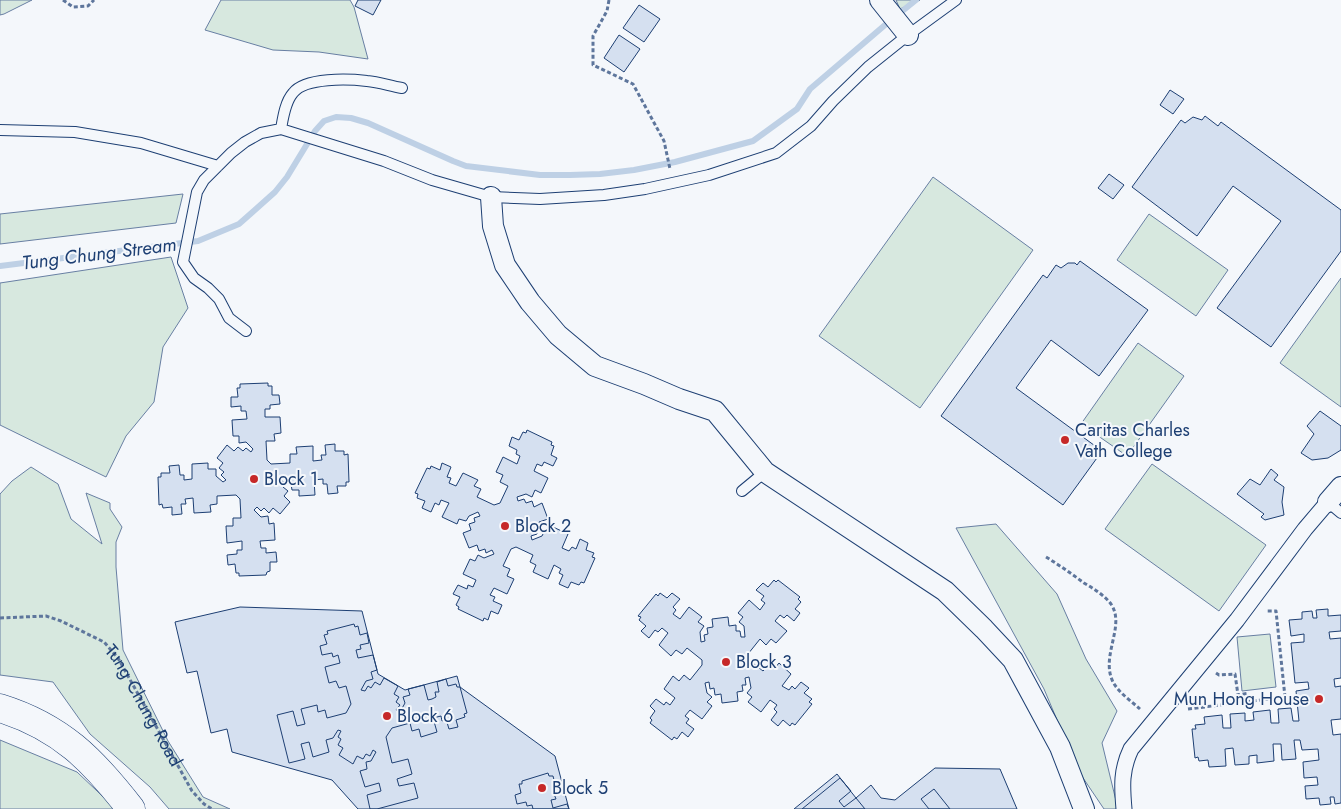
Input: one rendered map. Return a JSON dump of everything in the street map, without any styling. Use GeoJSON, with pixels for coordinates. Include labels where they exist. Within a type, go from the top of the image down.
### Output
{"type":"FeatureCollection","features":[{"type":"Feature","properties":{"kind":"main road"},"geometry":{"type":"LineString","coordinates":[[0,708],[18,714],[40,725],[71,744],[100,771],[131,809]]}},
{"type":"Feature","properties":{"kind":"street"},"geometry":{"type":"LineString","coordinates":[[883,4],[903,29]]}},
{"type":"Feature","properties":{"kind":"street"},"geometry":{"type":"LineString","coordinates":[[491,197],[493,226],[505,265],[530,302],[558,336],[595,366],[715,411],[765,472],[945,591],[984,629],[1014,660],[1060,747],[1084,809]]}},
{"type":"Feature","properties":{"kind":"street"},"geometry":{"type":"LineString","coordinates":[[1124,809],[1122,780],[1125,761],[1131,749],[1243,613],[1305,529],[1337,501]]}},
{"type":"Feature","properties":{"kind":"lane"},"geometry":{"type":"LineString","coordinates":[[246,331],[229,318],[219,299],[194,278],[183,262],[197,192],[204,180],[231,152],[261,133],[280,129],[384,161],[432,180],[491,197],[540,199],[604,195],[645,189],[709,175],[776,152],[811,126],[903,29],[956,0]]}},
{"type":"Feature","properties":{"kind":"lane"},"geometry":{"type":"LineString","coordinates":[[280,129],[285,109],[293,92],[306,83],[323,80],[367,81],[402,88]]}},
{"type":"Feature","properties":{"kind":"lane"},"geometry":{"type":"LineString","coordinates":[[0,130],[75,132],[141,143],[218,166]]}},
{"type":"Feature","properties":{"kind":"lane"},"geometry":{"type":"LineString","coordinates":[[742,491],[765,472]]}},
{"type":"Feature","properties":{"kind":"path"},"geometry":{"type":"LineString","coordinates":[[63,0],[73,7],[88,6],[94,0]]}},
{"type":"Feature","properties":{"kind":"path"},"geometry":{"type":"LineString","coordinates":[[609,0],[607,11],[593,36],[593,64],[633,84],[664,141],[671,176]]}},
{"type":"Feature","properties":{"kind":"path"},"geometry":{"type":"LineString","coordinates":[[1046,557],[1102,595],[1111,605],[1115,613],[1116,625],[1109,657],[1110,674],[1114,684],[1119,690],[1158,716],[1285,698],[1276,611],[1243,613]]}},
{"type":"Feature","properties":{"kind":"path","name":"Tung Chung Road"},"geometry":{"type":"LineString","coordinates":[[0,618],[46,616],[61,621],[104,642],[118,658],[192,791],[204,804],[212,809]]}},
{"type":"Feature","properties":{"kind":"path"},"geometry":{"type":"LineString","coordinates":[[1204,662],[1219,675],[1235,674],[1238,695],[1249,692],[1250,702]]}},
{"type":"Feature","properties":{"kind":"shaded area"},"geometry":{"type":"Polygon","coordinates":[[[0,0],[32,0],[0,15],[0,0]]]}},
{"type":"Feature","properties":{"kind":"shaded area"},"geometry":{"type":"Polygon","coordinates":[[[221,0],[350,0],[354,7],[368,59],[319,52],[273,50],[205,30],[221,0]]]}},
{"type":"Feature","properties":{"kind":"shaded area"},"geometry":{"type":"Polygon","coordinates":[[[896,0],[920,0],[900,9],[896,0]]]}},
{"type":"Feature","properties":{"kind":"shaded area"},"geometry":{"type":"Polygon","coordinates":[[[933,177],[1033,250],[920,408],[819,336],[933,177]]]}},
{"type":"Feature","properties":{"kind":"shaded area"},"geometry":{"type":"Polygon","coordinates":[[[183,194],[176,223],[0,244],[0,214],[183,194]]]}},
{"type":"Feature","properties":{"kind":"shaded area"},"geometry":{"type":"Polygon","coordinates":[[[1149,214],[1228,270],[1196,316],[1117,260],[1149,214]]]}},
{"type":"Feature","properties":{"kind":"shaded area"},"geometry":{"type":"Polygon","coordinates":[[[171,257],[188,308],[163,347],[154,402],[126,436],[106,477],[0,425],[0,283],[171,257]]]}},
{"type":"Feature","properties":{"kind":"shaded area"},"geometry":{"type":"Polygon","coordinates":[[[1341,278],[1341,407],[1280,363],[1341,278]]]}},
{"type":"Feature","properties":{"kind":"shaded area"},"geometry":{"type":"Polygon","coordinates":[[[1138,343],[1184,376],[1127,456],[1081,424],[1138,343]]]}},
{"type":"Feature","properties":{"kind":"shaded area"},"geometry":{"type":"Polygon","coordinates":[[[1152,464],[1266,545],[1219,611],[1105,529],[1152,464]]]}},
{"type":"Feature","properties":{"kind":"shaded area"},"geometry":{"type":"Polygon","coordinates":[[[31,467],[58,484],[71,519],[102,544],[86,493],[110,503],[110,509],[122,527],[116,542],[116,567],[123,650],[168,741],[203,797],[230,809],[169,809],[150,787],[90,734],[53,682],[0,675],[0,494],[12,481],[31,467]]]}},
{"type":"Feature","properties":{"kind":"shaded area"},"geometry":{"type":"Polygon","coordinates":[[[996,524],[1057,594],[1086,659],[1117,711],[1102,743],[1118,809],[1104,809],[1079,772],[1044,689],[956,528],[996,524]]]}},
{"type":"Feature","properties":{"kind":"shaded area"},"geometry":{"type":"Polygon","coordinates":[[[1270,634],[1276,687],[1242,691],[1237,637],[1270,634]]]}},
{"type":"Feature","properties":{"kind":"shaded area"},"geometry":{"type":"Polygon","coordinates":[[[0,740],[77,772],[116,809],[0,809],[0,740]]]}},
{"type":"Feature","properties":{"kind":"building"},"geometry":{"type":"Polygon","coordinates":[[[358,0],[381,0],[373,15],[355,6],[358,0]]]}},
{"type":"Feature","properties":{"kind":"building"},"geometry":{"type":"Polygon","coordinates":[[[639,5],[660,19],[644,42],[623,28],[639,5]]]}},
{"type":"Feature","properties":{"kind":"building"},"geometry":{"type":"Polygon","coordinates":[[[619,35],[640,49],[624,72],[604,58],[619,35]]]}},
{"type":"Feature","properties":{"kind":"building"},"geometry":{"type":"Polygon","coordinates":[[[1170,90],[1184,99],[1173,114],[1160,105],[1170,90]]]}},
{"type":"Feature","properties":{"kind":"building"},"geometry":{"type":"Polygon","coordinates":[[[1205,116],[1218,126],[1221,122],[1341,210],[1341,251],[1271,347],[1217,308],[1281,221],[1233,186],[1197,236],[1132,187],[1181,120],[1185,123],[1193,117],[1202,120],[1205,116]]]}},
{"type":"Feature","properties":{"kind":"building"},"geometry":{"type":"Polygon","coordinates":[[[1109,174],[1124,185],[1113,199],[1098,188],[1109,174]]]}},
{"type":"Feature","properties":{"kind":"building"},"geometry":{"type":"Polygon","coordinates":[[[1080,261],[1148,310],[1099,376],[1051,340],[1016,388],[1102,451],[1063,505],[941,416],[1043,275],[1047,278],[1056,265],[1061,268],[1068,263],[1075,263],[1077,265],[1080,261]]]}},
{"type":"Feature","properties":{"kind":"building","name":"Block 1"},"geometry":{"type":"Polygon","coordinates":[[[268,383],[268,386],[272,386],[272,395],[279,395],[280,404],[270,405],[270,409],[265,409],[265,417],[280,417],[281,433],[274,434],[275,441],[266,441],[267,460],[271,464],[290,463],[290,454],[297,454],[296,447],[313,446],[313,461],[322,460],[321,455],[326,455],[325,445],[335,444],[335,451],[344,451],[344,455],[348,454],[349,482],[346,482],[346,486],[337,486],[338,493],[328,494],[327,484],[323,484],[323,479],[314,480],[315,495],[299,496],[299,490],[292,490],[291,484],[284,477],[281,480],[286,484],[283,487],[288,491],[284,496],[290,502],[280,514],[273,508],[269,513],[264,508],[261,511],[257,507],[254,510],[261,517],[268,516],[269,524],[274,523],[275,540],[260,541],[261,548],[266,548],[266,553],[276,552],[277,562],[270,562],[270,571],[266,575],[239,576],[239,573],[236,573],[235,564],[228,565],[227,555],[237,554],[237,550],[242,550],[242,541],[227,543],[226,526],[233,526],[233,518],[241,518],[240,499],[236,495],[217,496],[217,504],[210,505],[211,512],[194,513],[193,498],[185,499],[186,504],[181,504],[182,514],[172,515],[172,507],[163,508],[162,504],[159,505],[158,477],[161,477],[161,473],[170,473],[169,466],[179,465],[180,475],[184,475],[184,480],[192,479],[192,464],[208,463],[208,469],[216,469],[216,476],[223,482],[226,480],[221,475],[224,472],[219,468],[223,463],[217,458],[227,445],[234,451],[238,447],[243,451],[246,448],[251,452],[253,449],[246,442],[239,443],[239,436],[233,436],[232,420],[247,419],[246,411],[241,411],[241,406],[231,407],[231,397],[238,397],[237,388],[240,388],[240,384],[268,383]]]}},
{"type":"Feature","properties":{"kind":"building"},"geometry":{"type":"Polygon","coordinates":[[[1320,411],[1341,426],[1341,450],[1328,458],[1312,460],[1301,453],[1314,434],[1307,426],[1320,411]]]}},
{"type":"Feature","properties":{"kind":"building","name":"Block 2"},"geometry":{"type":"Polygon","coordinates":[[[527,430],[552,442],[551,445],[554,446],[551,455],[557,458],[553,466],[544,462],[542,466],[537,464],[534,471],[548,478],[541,493],[535,490],[532,497],[526,494],[517,497],[518,501],[524,499],[526,503],[532,501],[534,507],[542,503],[548,519],[539,522],[541,528],[536,530],[537,534],[531,536],[532,540],[542,536],[545,530],[551,533],[553,527],[568,534],[562,548],[569,551],[572,547],[576,549],[580,539],[588,543],[586,550],[594,553],[592,557],[595,558],[584,583],[581,582],[579,585],[571,582],[568,588],[559,584],[563,575],[559,573],[561,569],[554,565],[548,579],[533,572],[536,565],[530,562],[533,555],[516,547],[511,549],[503,566],[510,569],[507,576],[514,579],[507,594],[494,588],[490,595],[495,597],[493,601],[502,605],[498,614],[491,611],[488,620],[484,618],[483,621],[458,609],[459,607],[456,605],[460,597],[453,594],[458,585],[467,589],[468,585],[473,587],[476,580],[463,574],[470,559],[475,561],[478,555],[484,558],[494,554],[492,550],[486,553],[485,549],[479,551],[477,545],[469,548],[463,533],[471,530],[469,524],[475,522],[474,518],[480,516],[478,512],[469,516],[466,521],[459,519],[457,524],[442,517],[449,503],[441,500],[439,505],[435,503],[431,512],[422,508],[425,501],[417,498],[418,494],[415,493],[427,468],[430,469],[431,466],[440,470],[442,463],[451,467],[447,477],[451,478],[449,483],[456,486],[463,473],[478,480],[474,486],[481,489],[477,497],[494,505],[500,503],[508,486],[500,482],[503,475],[496,472],[503,457],[517,464],[520,456],[516,454],[517,450],[509,446],[512,437],[519,440],[523,432],[526,433],[527,430]]]}},
{"type":"Feature","properties":{"kind":"building"},"geometry":{"type":"Polygon","coordinates":[[[1271,469],[1278,475],[1274,480],[1284,487],[1282,502],[1284,515],[1265,520],[1261,517],[1264,514],[1237,494],[1250,479],[1260,485],[1271,469]]]}},
{"type":"Feature","properties":{"kind":"building","name":"Block 3"},"geometry":{"type":"Polygon","coordinates":[[[774,580],[776,582],[778,580],[800,597],[798,599],[801,602],[795,609],[800,613],[794,621],[787,615],[784,618],[780,615],[775,621],[787,631],[776,643],[771,639],[766,645],[760,639],[748,654],[749,660],[763,671],[769,665],[774,669],[779,663],[791,674],[782,686],[789,690],[792,686],[795,689],[801,682],[809,688],[804,693],[812,699],[809,702],[812,704],[795,725],[792,723],[790,726],[783,720],[778,726],[771,720],[777,712],[774,709],[777,705],[770,700],[761,712],[748,702],[752,697],[747,693],[751,688],[749,677],[745,678],[746,685],[742,685],[743,691],[737,692],[738,701],[722,703],[721,694],[715,695],[714,688],[710,689],[709,682],[705,683],[707,693],[712,697],[707,702],[712,706],[702,719],[690,710],[685,716],[689,719],[686,723],[694,729],[688,737],[682,732],[677,739],[674,737],[672,740],[650,723],[652,720],[650,718],[655,711],[650,706],[656,699],[664,705],[666,702],[670,705],[675,698],[664,689],[673,676],[679,681],[684,675],[690,680],[702,665],[702,660],[687,648],[682,654],[676,650],[671,656],[659,645],[668,633],[662,628],[658,632],[655,630],[649,638],[641,631],[646,626],[639,620],[641,617],[638,616],[656,594],[658,596],[660,593],[667,598],[672,593],[680,599],[673,607],[676,610],[673,614],[680,619],[689,607],[702,617],[698,622],[704,626],[700,632],[701,642],[705,641],[704,635],[708,634],[707,628],[713,627],[712,619],[728,617],[729,626],[736,625],[736,631],[740,631],[741,637],[745,637],[744,626],[739,622],[743,617],[738,613],[749,600],[760,610],[765,603],[761,600],[764,596],[756,590],[763,583],[768,587],[774,580]]]}},
{"type":"Feature","properties":{"kind":"building"},"geometry":{"type":"Polygon","coordinates":[[[240,607],[362,611],[378,674],[405,690],[457,676],[460,687],[555,756],[569,809],[358,809],[332,780],[232,752],[227,729],[211,733],[197,671],[187,673],[175,622],[240,607]]]}},
{"type":"Feature","properties":{"kind":"building","name":"Mun Hong House"},"geometry":{"type":"Polygon","coordinates":[[[1328,609],[1328,616],[1341,615],[1341,631],[1329,632],[1330,639],[1341,638],[1341,678],[1334,679],[1335,687],[1341,686],[1341,719],[1331,720],[1333,735],[1341,734],[1341,803],[1335,804],[1334,797],[1330,797],[1331,804],[1320,805],[1319,798],[1306,799],[1305,786],[1318,785],[1317,777],[1304,778],[1303,762],[1319,760],[1318,749],[1302,750],[1300,740],[1294,740],[1296,759],[1282,760],[1281,744],[1273,744],[1274,761],[1257,763],[1257,755],[1249,756],[1249,764],[1235,765],[1233,748],[1225,749],[1226,766],[1209,767],[1208,760],[1199,761],[1198,757],[1195,758],[1192,729],[1196,729],[1195,725],[1205,724],[1204,717],[1222,715],[1223,728],[1231,728],[1230,714],[1245,713],[1245,721],[1254,720],[1253,712],[1270,710],[1271,723],[1279,723],[1278,709],[1291,708],[1293,721],[1299,721],[1296,691],[1309,689],[1308,682],[1295,683],[1291,643],[1304,642],[1304,634],[1291,636],[1289,620],[1302,619],[1302,612],[1312,611],[1313,618],[1317,618],[1316,610],[1328,609]]]}},
{"type":"Feature","properties":{"kind":"building","name":"Block 6"},"geometry":{"type":"Polygon","coordinates":[[[354,624],[355,627],[358,626],[360,635],[367,633],[369,643],[360,645],[361,649],[356,650],[358,658],[373,655],[377,670],[371,672],[373,679],[366,681],[361,690],[365,691],[368,686],[371,688],[375,682],[380,685],[384,678],[398,686],[394,694],[399,697],[396,702],[400,705],[396,710],[400,712],[405,703],[403,697],[410,695],[408,689],[424,685],[428,700],[432,699],[436,697],[435,692],[439,692],[437,682],[446,679],[448,686],[456,684],[457,687],[460,687],[467,713],[464,714],[465,717],[456,720],[458,727],[449,729],[446,719],[442,721],[441,716],[433,718],[437,732],[421,737],[419,729],[412,731],[410,723],[392,728],[386,737],[392,763],[408,759],[412,774],[397,779],[399,786],[414,783],[418,798],[377,809],[370,809],[367,795],[381,791],[379,783],[365,787],[360,771],[367,769],[366,762],[371,761],[376,752],[373,750],[370,756],[366,754],[363,759],[357,756],[353,764],[339,755],[343,748],[338,745],[341,739],[338,737],[341,731],[338,730],[333,738],[326,740],[329,752],[313,757],[309,742],[301,744],[305,759],[289,763],[277,715],[293,711],[297,726],[305,724],[301,709],[317,705],[318,712],[325,710],[327,718],[346,713],[351,704],[346,686],[339,688],[336,681],[329,683],[325,667],[340,663],[338,655],[333,657],[332,653],[322,655],[320,646],[327,644],[324,635],[328,634],[327,631],[354,624]]]}},
{"type":"Feature","properties":{"kind":"building"},"geometry":{"type":"Polygon","coordinates":[[[935,768],[1000,769],[1017,809],[794,809],[837,774],[856,798],[871,785],[881,798],[895,800],[935,768]]]}},
{"type":"Feature","properties":{"kind":"building","name":"Block 5"},"geometry":{"type":"Polygon","coordinates":[[[548,773],[549,776],[553,776],[555,784],[561,783],[564,792],[554,794],[556,799],[551,800],[553,808],[567,804],[569,809],[533,809],[532,805],[527,806],[526,802],[517,804],[515,795],[521,793],[519,784],[522,784],[522,781],[548,773]]]}},
{"type":"Feature","properties":{"kind":"building"},"geometry":{"type":"Polygon","coordinates":[[[840,778],[851,791],[839,801],[844,807],[856,798],[865,809],[802,809],[840,778]]]}},
{"type":"Feature","properties":{"kind":"building"},"geometry":{"type":"Polygon","coordinates":[[[934,789],[950,809],[929,809],[921,799],[934,789]]]}},
{"type":"Feature","properties":{"kind":"waterway","name":"Tung Chung Stream"},"geometry":{"type":"LineString","coordinates":[[0,266],[198,241],[239,224],[275,192],[287,177],[315,131],[324,121],[336,117],[351,118],[368,123],[466,166],[540,175],[600,174],[634,170],[675,162],[753,141],[797,109],[810,89],[916,0]]}},
{"type":"Feature","properties":{"kind":"place","name":"Caritas Charles Vath College"},"geometry":{"type":"Point","coordinates":[1065,440]}},
{"type":"Feature","properties":{"kind":"place","name":"Block 1"},"geometry":{"type":"Point","coordinates":[254,479]}},
{"type":"Feature","properties":{"kind":"place","name":"Block 2"},"geometry":{"type":"Point","coordinates":[505,526]}},
{"type":"Feature","properties":{"kind":"place","name":"Block 3"},"geometry":{"type":"Point","coordinates":[726,662]}},
{"type":"Feature","properties":{"kind":"place","name":"Mun Hong House"},"geometry":{"type":"Point","coordinates":[1319,699]}},
{"type":"Feature","properties":{"kind":"place","name":"Block 6"},"geometry":{"type":"Point","coordinates":[387,716]}},
{"type":"Feature","properties":{"kind":"place","name":"Block 5"},"geometry":{"type":"Point","coordinates":[542,788]}}]}
